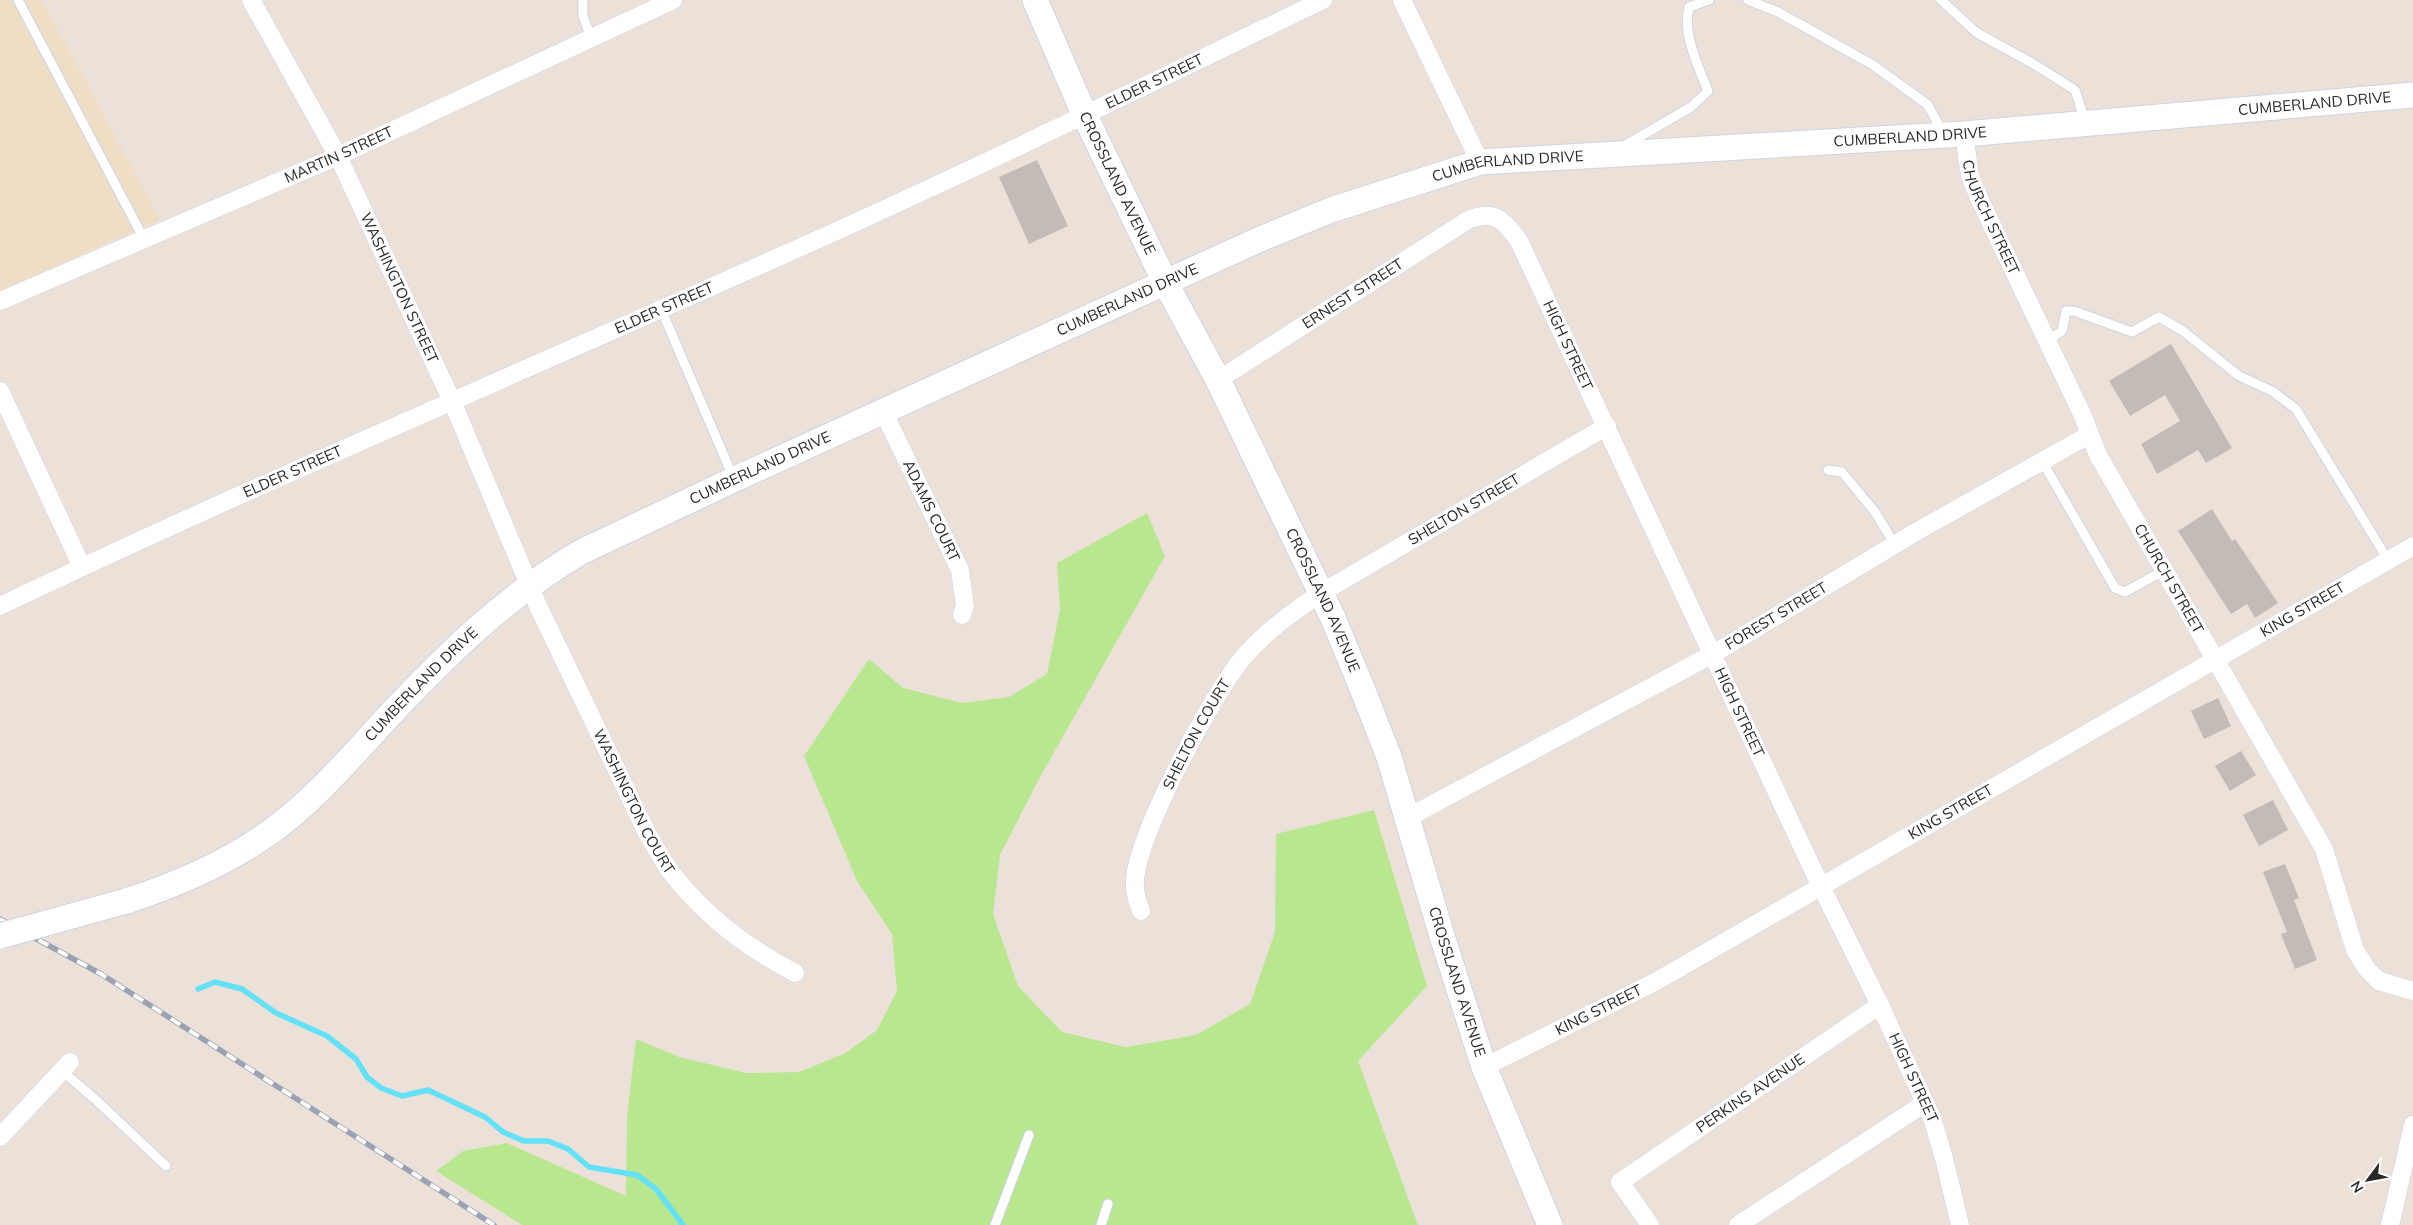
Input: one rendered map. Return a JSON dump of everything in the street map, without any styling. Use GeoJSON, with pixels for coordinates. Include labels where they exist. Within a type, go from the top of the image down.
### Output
{"type":"FeatureCollection","features":[{"type":"Feature","properties":{"kind":"main road","name":"CROSSLAND AVENUE"},"geometry":{"type":"LineString","coordinates":[[1035,0],[1085,116],[1165,282],[1218,380],[1320,594],[1362,688],[1389,757],[1442,936],[1484,1067],[1550,1225]]}},
{"type":"Feature","properties":{"kind":"main road","name":"CUMBERLAND DRIVE"},"geometry":{"type":"LineString","coordinates":[[0,936],[169,888],[203,872],[267,834],[322,786],[455,648],[528,585],[581,552],[734,479],[1165,282],[1258,240],[1332,210],[1480,162],[1954,135],[2413,96]]}},
{"type":"Feature","properties":{"kind":"street","name":"WASHINGTON STREET"},"geometry":{"type":"LineString","coordinates":[[251,0],[338,156],[452,401],[528,585]]}},
{"type":"Feature","properties":{"kind":"street","name":"MARTIN STREET"},"geometry":{"type":"LineString","coordinates":[[0,301],[338,156],[673,0]]}},
{"type":"Feature","properties":{"kind":"street","name":"ELDER STREET"},"geometry":{"type":"LineString","coordinates":[[0,606],[82,567],[452,401],[784,255],[1085,116],[1323,0]]}},
{"type":"Feature","properties":{"kind":"street"},"geometry":{"type":"LineString","coordinates":[[1402,0],[1480,162]]}},
{"type":"Feature","properties":{"kind":"street","name":"CHURCH STREET"},"geometry":{"type":"LineString","coordinates":[[1954,135],[1979,198],[2047,341],[2098,455],[2324,849],[2355,950],[2366,969],[2379,980],[2413,991]]}},
{"type":"Feature","properties":{"kind":"street","name":"ERNEST STREET"},"geometry":{"type":"LineString","coordinates":[[1218,380],[1453,228],[1478,216],[1490,215]]}},
{"type":"Feature","properties":{"kind":"street","name":"HIGH STREET"},"geometry":{"type":"LineString","coordinates":[[1490,215],[1502,220],[1519,241],[1821,886],[1880,1005],[1925,1103],[1944,1158],[1960,1225]]}},
{"type":"Feature","properties":{"kind":"street"},"geometry":{"type":"LineString","coordinates":[[0,391],[82,567]]}},
{"type":"Feature","properties":{"kind":"street","name":"ADAMS COURT"},"geometry":{"type":"LineString","coordinates":[[883,411],[960,570],[965,606],[962,615]]}},
{"type":"Feature","properties":{"kind":"street","name":"SHELTON STREET"},"geometry":{"type":"LineString","coordinates":[[1320,594],[1607,426]]}},
{"type":"Feature","properties":{"kind":"street","name":"FOREST STREET"},"geometry":{"type":"LineString","coordinates":[[1407,818],[1713,654],[1894,545],[2090,435]]}},
{"type":"Feature","properties":{"kind":"street","name":"KING STREET"},"geometry":{"type":"LineString","coordinates":[[1484,1067],[1655,982],[2215,658],[2413,546]]}},
{"type":"Feature","properties":{"kind":"street","name":"WASHINGTON COURT"},"geometry":{"type":"LineString","coordinates":[[528,585],[628,796],[670,871],[695,899],[733,934],[795,973]]}},
{"type":"Feature","properties":{"kind":"street","name":"SHELTON COURT"},"geometry":{"type":"LineString","coordinates":[[1141,911],[1136,898],[1134,880],[1138,862],[1164,799],[1212,706],[1241,661],[1261,638],[1276,624],[1320,594]]}},
{"type":"Feature","properties":{"kind":"street","name":"PERKINS AVENUE"},"geometry":{"type":"LineString","coordinates":[[1650,1225],[1620,1182],[1880,1005]]}},
{"type":"Feature","properties":{"kind":"street"},"geometry":{"type":"LineString","coordinates":[[0,1137],[65,1066]]}},
{"type":"Feature","properties":{"kind":"street"},"geometry":{"type":"LineString","coordinates":[[1738,1225],[1925,1103]]}},
{"type":"Feature","properties":{"kind":"street"},"geometry":{"type":"LineString","coordinates":[[2390,1225],[2413,1125]]}},
{"type":"Feature","properties":{"kind":"lane"},"geometry":{"type":"LineString","coordinates":[[18,0],[144,239]]}},
{"type":"Feature","properties":{"kind":"lane"},"geometry":{"type":"LineString","coordinates":[[583,0],[583,16],[592,38]]}},
{"type":"Feature","properties":{"kind":"lane"},"geometry":{"type":"LineString","coordinates":[[1611,154],[1690,107],[1708,91],[1692,49],[1686,16],[1689,6],[1709,0]]}},
{"type":"Feature","properties":{"kind":"lane"},"geometry":{"type":"LineString","coordinates":[[1748,0],[1778,12],[1873,65],[1928,105],[1954,135]]}},
{"type":"Feature","properties":{"kind":"lane"},"geometry":{"type":"LineString","coordinates":[[1941,0],[1977,33],[2032,63],[2075,90],[2086,124]]}},
{"type":"Feature","properties":{"kind":"lane"},"geometry":{"type":"LineString","coordinates":[[661,309],[734,479]]}},
{"type":"Feature","properties":{"kind":"lane"},"geometry":{"type":"LineString","coordinates":[[2047,341],[2062,331],[2066,311],[2074,311],[2132,332],[2159,317],[2174,325],[2238,376],[2272,391],[2296,409],[2388,560]]}},
{"type":"Feature","properties":{"kind":"lane"},"geometry":{"type":"LineString","coordinates":[[2042,461],[2115,588],[2125,592],[2165,570]]}},
{"type":"Feature","properties":{"kind":"lane"},"geometry":{"type":"LineString","coordinates":[[1828,470],[1842,472],[1875,512],[1894,545]]}},
{"type":"Feature","properties":{"kind":"lane"},"geometry":{"type":"LineString","coordinates":[[65,1066],[96,1100],[166,1166]]}},
{"type":"Feature","properties":{"kind":"lane"},"geometry":{"type":"LineString","coordinates":[[995,1225],[1028,1135]]}},
{"type":"Feature","properties":{"kind":"lane"},"geometry":{"type":"LineString","coordinates":[[1101,1225],[1108,1204]]}},
{"type":"Feature","properties":{"kind":"shaded area"},"geometry":{"type":"Polygon","coordinates":[[[0,0],[42,0],[160,219],[0,291],[0,0]]]}},
{"type":"Feature","properties":{"kind":"green space"},"geometry":{"type":"Polygon","coordinates":[[[1147,513],[1165,556],[1039,779],[1000,855],[993,914],[1018,986],[1062,1032],[1126,1047],[1196,1035],[1250,1004],[1275,932],[1276,834],[1374,810],[1427,986],[1358,1061],[1418,1225],[522,1225],[436,1171],[463,1151],[507,1143],[626,1196],[627,1116],[636,1039],[679,1057],[746,1073],[799,1072],[844,1054],[877,1030],[897,991],[892,934],[857,881],[804,756],[869,659],[903,688],[962,703],[1009,697],[1047,674],[1060,609],[1057,563],[1147,513]]]}},
{"type":"Feature","properties":{"kind":"building"},"geometry":{"type":"Polygon","coordinates":[[[1037,160],[1068,226],[1029,244],[999,177],[1037,160]]]}},
{"type":"Feature","properties":{"kind":"building"},"geometry":{"type":"Polygon","coordinates":[[[2171,344],[2232,448],[2206,463],[2198,450],[2157,474],[2141,444],[2180,421],[2165,395],[2130,416],[2109,381],[2171,344]]]}},
{"type":"Feature","properties":{"kind":"building"},"geometry":{"type":"Polygon","coordinates":[[[2212,509],[2232,541],[2235,539],[2278,603],[2255,618],[2247,604],[2231,614],[2178,531],[2212,509]]]}},
{"type":"Feature","properties":{"kind":"building"},"geometry":{"type":"Polygon","coordinates":[[[2218,698],[2231,726],[2204,739],[2191,711],[2218,698]]]}},
{"type":"Feature","properties":{"kind":"building"},"geometry":{"type":"Polygon","coordinates":[[[2241,751],[2256,775],[2230,791],[2215,766],[2241,751]]]}},
{"type":"Feature","properties":{"kind":"building"},"geometry":{"type":"Polygon","coordinates":[[[2273,800],[2288,830],[2259,846],[2243,815],[2273,800]]]}},
{"type":"Feature","properties":{"kind":"building"},"geometry":{"type":"Polygon","coordinates":[[[2285,864],[2299,898],[2294,900],[2317,960],[2295,969],[2281,934],[2287,932],[2263,872],[2285,864]]]}},
{"type":"Feature","properties":{"kind":"waterway"},"geometry":{"type":"LineString","coordinates":[[198,989],[215,982],[242,989],[276,1013],[327,1036],[356,1059],[367,1077],[381,1088],[402,1096],[428,1090],[485,1117],[503,1132],[524,1141],[548,1141],[568,1149],[589,1167],[637,1175],[656,1189],[683,1225]]}},
{"type":"Feature","properties":{"kind":"railway"},"geometry":{"type":"LineString","coordinates":[[0,919],[101,974],[494,1225]]}}]}
